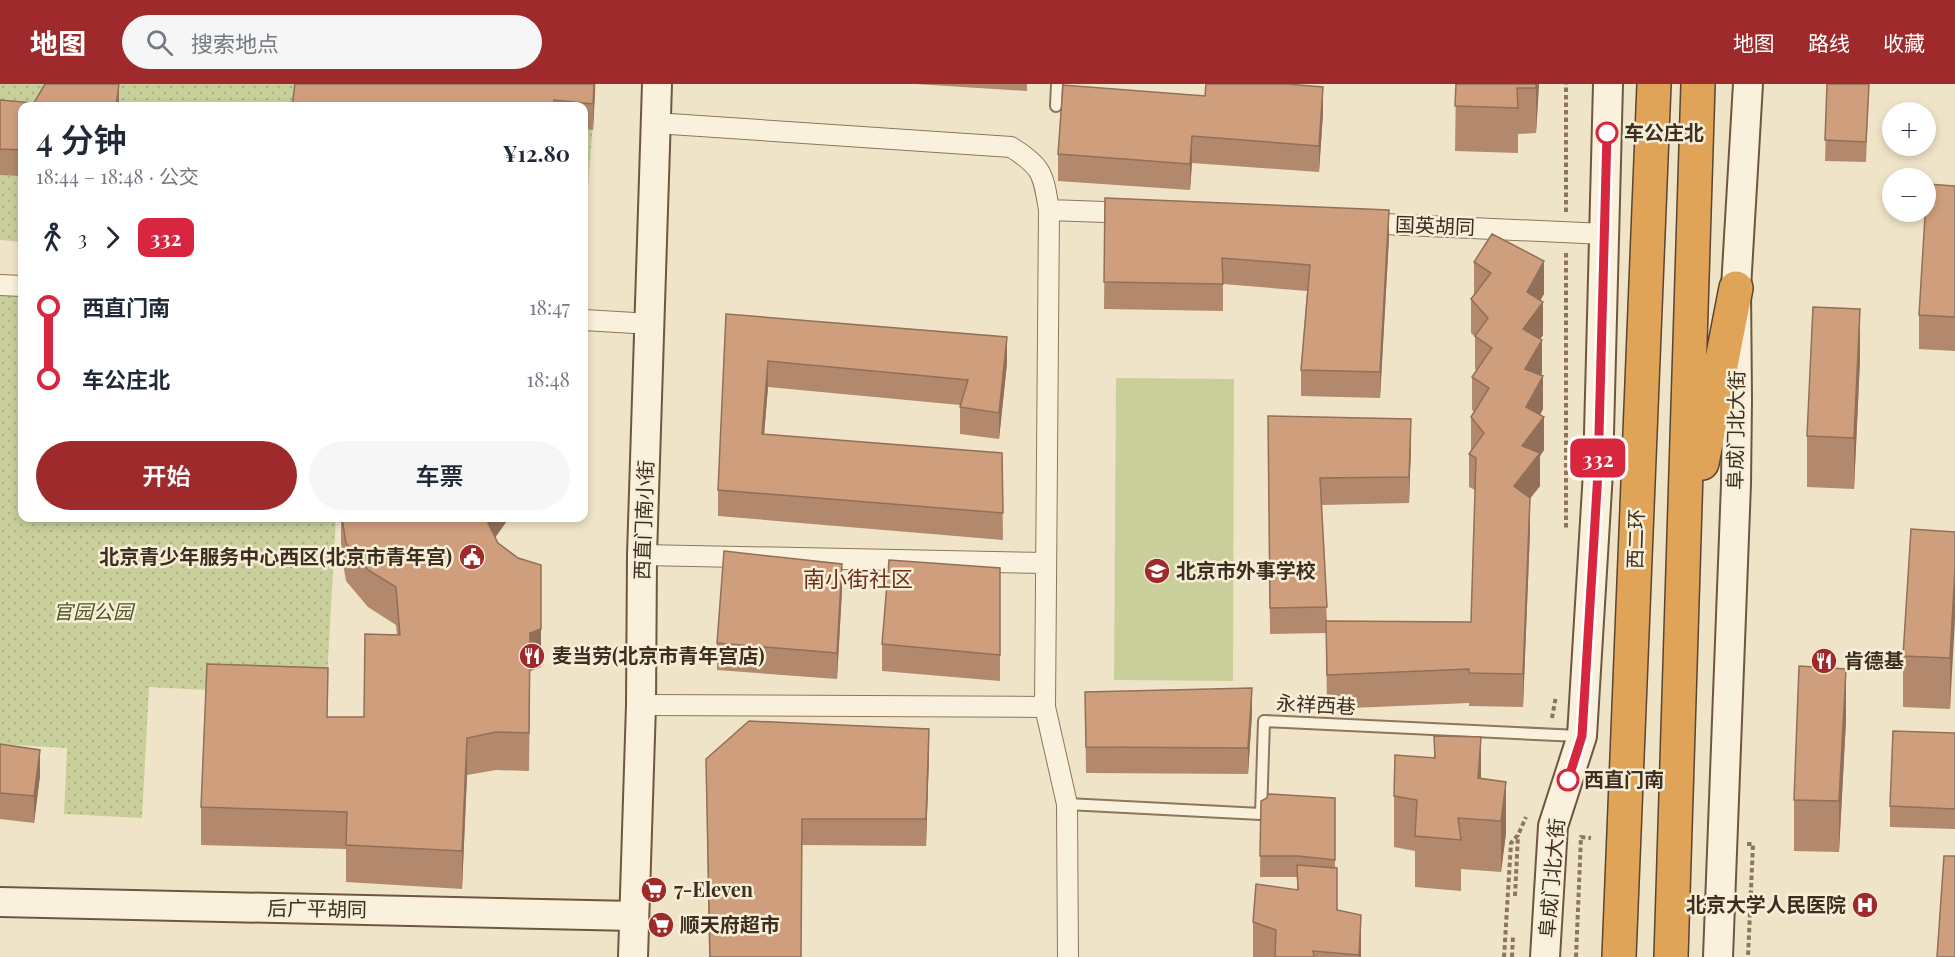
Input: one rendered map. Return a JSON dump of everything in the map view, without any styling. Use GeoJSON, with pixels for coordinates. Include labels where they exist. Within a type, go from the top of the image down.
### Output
{"type":"FeatureCollection","features":[{"type":"Feature","properties":{"kind":"highway","name":"西二环"},"geometry":{"type":"LineString","coordinates":[[1619,957],[1654,84]]}},
{"type":"Feature","properties":{"kind":"highway"},"geometry":{"type":"LineString","coordinates":[[1671,957],[1698,84]]}},
{"type":"Feature","properties":{"kind":"highway"},"geometry":{"type":"LineString","coordinates":[[1683,565],[1736,288]]}},
{"type":"Feature","properties":{"kind":"street","name":"西直门南小街"},"geometry":{"type":"LineString","coordinates":[[633,957],[641,705],[642,555],[657,84]]}},
{"type":"Feature","properties":{"kind":"street","name":"阜成门北大街"},"geometry":{"type":"LineString","coordinates":[[1545,957],[1552,826],[1582,736],[1598,472],[1608,84]]}},
{"type":"Feature","properties":{"kind":"street","name":"阜成门北大街"},"geometry":{"type":"LineString","coordinates":[[1718,957],[1736,484],[1736,288],[1748,84]]}},
{"type":"Feature","properties":{"kind":"street"},"geometry":{"type":"LineString","coordinates":[[655,123],[1011,147],[1028,158],[1044,177],[1049,210],[1045,707],[1067,804],[1068,957]]}},
{"type":"Feature","properties":{"kind":"street"},"geometry":{"type":"LineString","coordinates":[[1049,210],[1155,214]]}},
{"type":"Feature","properties":{"kind":"street","name":"国英胡同"},"geometry":{"type":"LineString","coordinates":[[1342,222],[1605,234]]}},
{"type":"Feature","properties":{"kind":"street"},"geometry":{"type":"LineString","coordinates":[[0,285],[18,286]]}},
{"type":"Feature","properties":{"kind":"street"},"geometry":{"type":"LineString","coordinates":[[588,320],[651,324]]}},
{"type":"Feature","properties":{"kind":"street"},"geometry":{"type":"LineString","coordinates":[[642,555],[1046,563]]}},
{"type":"Feature","properties":{"kind":"street"},"geometry":{"type":"LineString","coordinates":[[641,705],[1045,707]]}},
{"type":"Feature","properties":{"kind":"street","name":"后广平胡同"},"geometry":{"type":"LineString","coordinates":[[0,902],[634,916]]}},
{"type":"Feature","properties":{"kind":"lane"},"geometry":{"type":"LineString","coordinates":[[1056,106],[1057,84]]}},
{"type":"Feature","properties":{"kind":"lane","name":"永祥西巷"},"geometry":{"type":"LineString","coordinates":[[1067,804],[1262,814],[1264,721],[1582,736]]}},
{"type":"Feature","properties":{"kind":"path"},"geometry":{"type":"LineString","coordinates":[[1566,84],[1566,534]]}},
{"type":"Feature","properties":{"kind":"path"},"geometry":{"type":"LineString","coordinates":[[1549,734],[1557,692]]}},
{"type":"Feature","properties":{"kind":"path"},"geometry":{"type":"LineString","coordinates":[[1504,957],[1511,843],[1518,835],[1528,814]]}},
{"type":"Feature","properties":{"kind":"path"},"geometry":{"type":"LineString","coordinates":[[1515,896],[1518,835]]}},
{"type":"Feature","properties":{"kind":"path"},"geometry":{"type":"LineString","coordinates":[[1576,957],[1581,837],[1591,838]]}},
{"type":"Feature","properties":{"kind":"path"},"geometry":{"type":"LineString","coordinates":[[1743,845],[1753,844],[1748,957]]}},
{"type":"Feature","properties":{"kind":"path"},"geometry":{"type":"LineString","coordinates":[[1512,957],[1513,936]]}},
{"type":"Feature","properties":{"kind":"green space"},"geometry":{"type":"Polygon","coordinates":[[[0,84],[596,84],[588,186],[588,102],[18,102],[18,242],[0,240],[0,84]]]}},
{"type":"Feature","properties":{"kind":"green space","name":"官园公园"},"geometry":{"type":"Polygon","coordinates":[[[0,289],[18,290],[18,522],[336,522],[326,696],[149,687],[142,818],[64,814],[67,748],[0,744],[0,289]]]}},
{"type":"Feature","properties":{"kind":"green space"},"geometry":{"type":"Polygon","coordinates":[[[1116,378],[1234,379],[1233,681],[1114,680],[1116,378]]]}},
{"type":"Feature","properties":{"kind":"building"},"geometry":{"type":"Polygon","coordinates":[[[45,84],[119,84],[117,102],[35,102],[45,84]]]}},
{"type":"Feature","properties":{"kind":"building"},"geometry":{"type":"Polygon","coordinates":[[[295,84],[594,84],[593,104],[554,100],[554,102],[293,102],[295,84]]]}},
{"type":"Feature","properties":{"kind":"building"},"geometry":{"type":"Polygon","coordinates":[[[1206,84],[1287,84],[1323,87],[1319,146],[1192,136],[1190,164],[1058,154],[1063,85],[1205,96],[1206,84]]]}},
{"type":"Feature","properties":{"kind":"building"},"geometry":{"type":"Polygon","coordinates":[[[1456,84],[1536,84],[1536,88],[1517,88],[1518,108],[1455,106],[1456,84]]]}},
{"type":"Feature","properties":{"kind":"building"},"geometry":{"type":"Polygon","coordinates":[[[1827,84],[1869,84],[1866,142],[1825,140],[1827,84]]]}},
{"type":"Feature","properties":{"kind":"building"},"geometry":{"type":"Polygon","coordinates":[[[0,100],[23,102],[18,102],[18,150],[0,149],[0,100]]]}},
{"type":"Feature","properties":{"kind":"building"},"geometry":{"type":"Polygon","coordinates":[[[1936,185],[1955,186],[1955,317],[1919,315],[1925,222],[1936,222],[1936,185]]]}},
{"type":"Feature","properties":{"kind":"building"},"geometry":{"type":"Polygon","coordinates":[[[1105,198],[1389,210],[1380,372],[1301,370],[1310,265],[1222,258],[1223,284],[1104,282],[1105,198]]]}},
{"type":"Feature","properties":{"kind":"building"},"geometry":{"type":"Polygon","coordinates":[[[1492,234],[1544,261],[1527,292],[1543,302],[1523,329],[1542,340],[1525,369],[1543,376],[1526,407],[1544,417],[1522,446],[1540,453],[1514,486],[1530,498],[1523,674],[1469,673],[1469,669],[1327,675],[1326,621],[1471,622],[1476,458],[1469,454],[1484,433],[1471,417],[1489,388],[1472,377],[1492,348],[1475,336],[1488,318],[1471,299],[1491,273],[1474,262],[1492,234]]]}},
{"type":"Feature","properties":{"kind":"building"},"geometry":{"type":"Polygon","coordinates":[[[1813,307],[1860,309],[1854,438],[1807,436],[1813,307]]]}},
{"type":"Feature","properties":{"kind":"building"},"geometry":{"type":"Polygon","coordinates":[[[726,314],[1007,337],[999,413],[960,407],[968,380],[768,361],[762,434],[1002,453],[1003,513],[718,490],[726,314]]]}},
{"type":"Feature","properties":{"kind":"building"},"geometry":{"type":"Polygon","coordinates":[[[1268,416],[1411,419],[1409,477],[1320,478],[1327,607],[1270,608],[1268,416]]]}},
{"type":"Feature","properties":{"kind":"building"},"geometry":{"type":"Polygon","coordinates":[[[343,522],[488,522],[498,543],[518,558],[541,565],[541,629],[530,633],[529,733],[496,732],[467,738],[462,851],[346,845],[347,812],[201,807],[207,664],[328,668],[327,717],[364,717],[365,634],[400,635],[396,587],[368,570],[346,543],[343,522]]]}},
{"type":"Feature","properties":{"kind":"building"},"geometry":{"type":"Polygon","coordinates":[[[1911,529],[1955,532],[1950,658],[1903,656],[1911,529]]]}},
{"type":"Feature","properties":{"kind":"building"},"geometry":{"type":"Polygon","coordinates":[[[724,551],[842,564],[837,653],[717,643],[724,551]]]}},
{"type":"Feature","properties":{"kind":"building"},"geometry":{"type":"Polygon","coordinates":[[[889,560],[1000,568],[1000,655],[882,644],[889,560]]]}},
{"type":"Feature","properties":{"kind":"building"},"geometry":{"type":"Polygon","coordinates":[[[1799,666],[1846,669],[1839,801],[1794,800],[1799,666]]]}},
{"type":"Feature","properties":{"kind":"building"},"geometry":{"type":"Polygon","coordinates":[[[1252,688],[1248,748],[1086,747],[1085,692],[1252,688]]]}},
{"type":"Feature","properties":{"kind":"building"},"geometry":{"type":"Polygon","coordinates":[[[749,721],[929,729],[926,819],[802,819],[801,957],[710,957],[706,759],[749,721]]]}},
{"type":"Feature","properties":{"kind":"building"},"geometry":{"type":"Polygon","coordinates":[[[1893,731],[1955,733],[1955,809],[1890,806],[1893,731]]]}},
{"type":"Feature","properties":{"kind":"building"},"geometry":{"type":"Polygon","coordinates":[[[1434,736],[1481,737],[1478,778],[1506,782],[1501,821],[1458,818],[1461,840],[1415,836],[1417,800],[1394,796],[1395,755],[1435,758],[1434,736]]]}},
{"type":"Feature","properties":{"kind":"building"},"geometry":{"type":"Polygon","coordinates":[[[0,744],[40,750],[34,796],[0,793],[0,744]]]}},
{"type":"Feature","properties":{"kind":"building"},"geometry":{"type":"Polygon","coordinates":[[[1268,794],[1335,798],[1335,860],[1298,856],[1260,856],[1261,801],[1267,798],[1268,794]]]}},
{"type":"Feature","properties":{"kind":"building"},"geometry":{"type":"Polygon","coordinates":[[[1944,856],[1955,856],[1955,957],[1937,957],[1944,856]]]}},
{"type":"Feature","properties":{"kind":"building"},"geometry":{"type":"Polygon","coordinates":[[[1297,865],[1337,868],[1337,910],[1361,915],[1359,955],[1313,951],[1314,957],[1275,957],[1276,930],[1253,922],[1256,884],[1298,890],[1297,865]]]}},
{"type":"Feature","properties":{"kind":"bus line","name":"332"},"geometry":{"type":"LineString","coordinates":[[1568,780],[1582,736],[1598,472],[1607,133]]}},
{"type":"Feature","properties":{"kind":"place","name":"车公庄北"},"geometry":{"type":"Point","coordinates":[1607,133]}},
{"type":"Feature","properties":{"kind":"place","name":"北京青少年服务中心西区(北京市青年宫)"},"geometry":{"type":"Point","coordinates":[472,557]}},
{"type":"Feature","properties":{"kind":"place","name":"北京市外事学校"},"geometry":{"type":"Point","coordinates":[1157,571]}},
{"type":"Feature","properties":{"kind":"place","name":"麦当劳(北京市青年宫店)"},"geometry":{"type":"Point","coordinates":[532,656]}},
{"type":"Feature","properties":{"kind":"place","name":"肯德基"},"geometry":{"type":"Point","coordinates":[1824,661]}},
{"type":"Feature","properties":{"kind":"place","name":"西直门南"},"geometry":{"type":"Point","coordinates":[1568,780]}},
{"type":"Feature","properties":{"kind":"place","name":"7-Eleven"},"geometry":{"type":"Point","coordinates":[654,890]}},
{"type":"Feature","properties":{"kind":"place","name":"北京大学人民医院"},"geometry":{"type":"Point","coordinates":[1865,905]}},
{"type":"Feature","properties":{"kind":"place","name":"顺天府超市"},"geometry":{"type":"Point","coordinates":[661,925]}},
{"type":"Feature","properties":{"kind":"district","name":"南小街社区"},"geometry":{"type":"Point","coordinates":[858,579]}}]}
